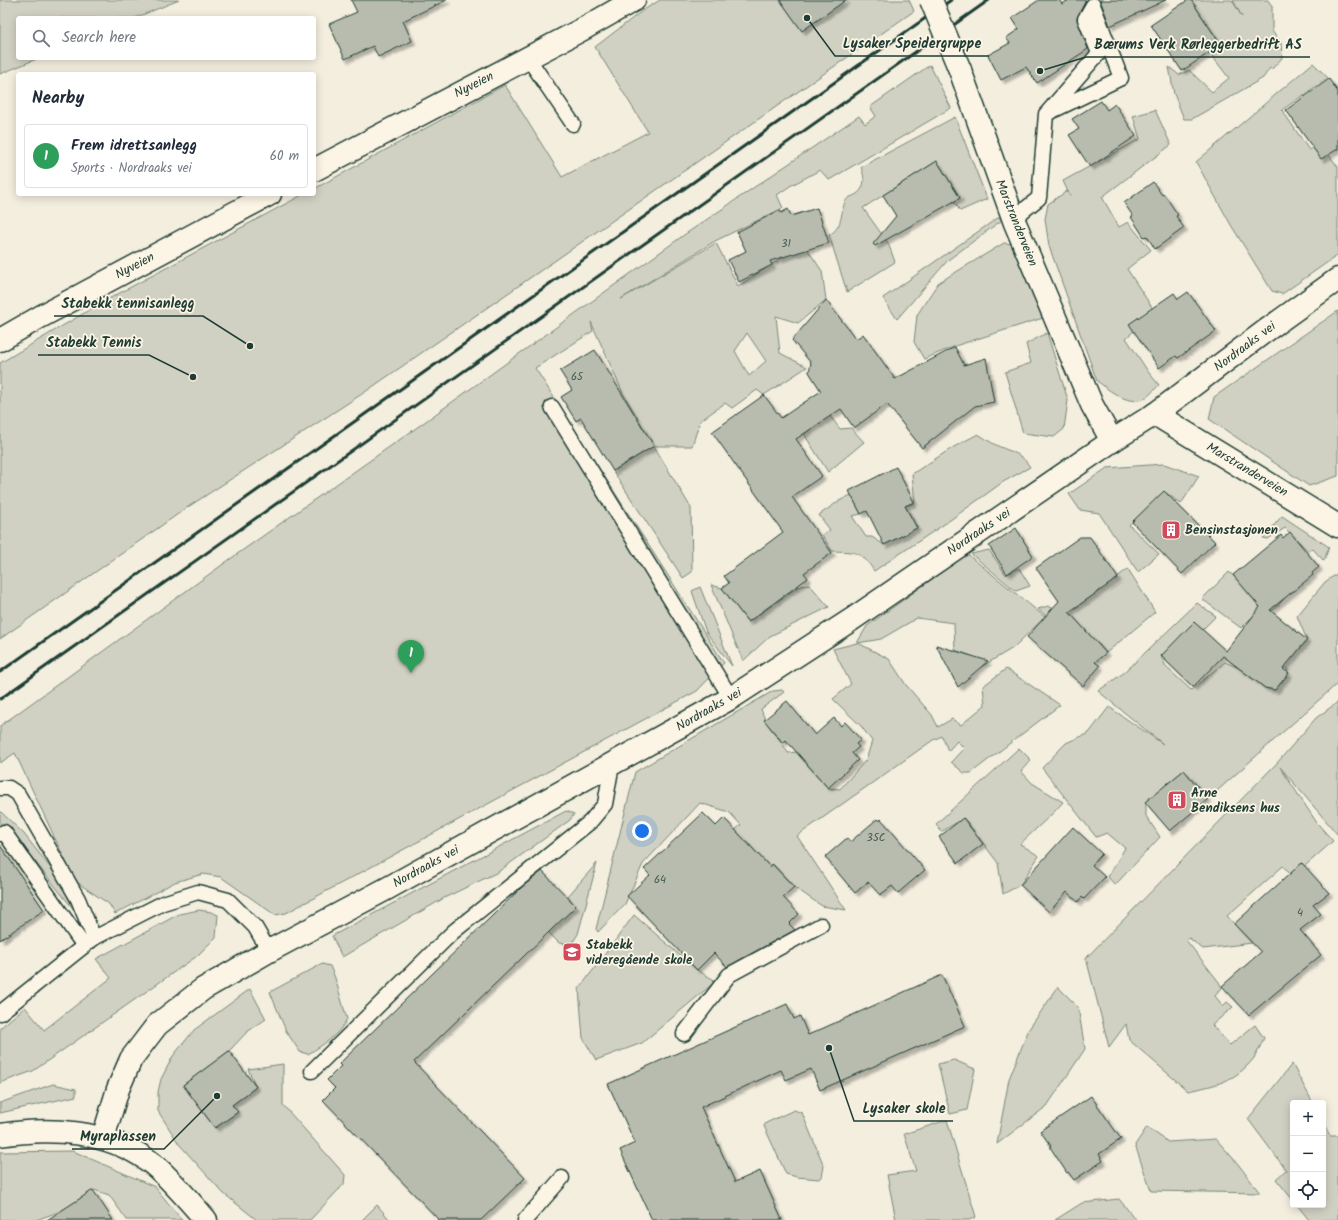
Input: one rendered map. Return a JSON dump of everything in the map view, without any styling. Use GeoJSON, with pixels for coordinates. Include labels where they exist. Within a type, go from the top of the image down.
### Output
{"type":"FeatureCollection","features":[{"type":"Feature","properties":{"kind":"street","name":"Nyveien"},"geometry":{"type":"LineString","coordinates":[[316,169],[528,58],[634,0]]}},
{"type":"Feature","properties":{"kind":"street","name":"Marstranderveien"},"geometry":{"type":"LineString","coordinates":[[931,0],[960,70],[1014,218],[1092,406],[1112,441]]}},
{"type":"Feature","properties":{"kind":"street","name":"Nyveien"},"geometry":{"type":"LineString","coordinates":[[0,340],[40,317],[266,196]]}},
{"type":"Feature","properties":{"kind":"street","name":"Nordraaks vei"},"geometry":{"type":"LineString","coordinates":[[103,1138],[118,1089],[131,1059],[157,1025],[203,989],[269,951],[388,888],[731,698],[851,620],[1112,441],[1155,414],[1264,332],[1338,279]]}},
{"type":"Feature","properties":{"kind":"street","name":"Marstranderveien"},"geometry":{"type":"LineString","coordinates":[[1155,414],[1338,526]]}},
{"type":"Feature","properties":{"kind":"street"},"geometry":{"type":"LineString","coordinates":[[0,1135],[18,1132],[59,1132],[78,1133],[103,1138],[129,1149],[150,1161],[206,1220]]}},
{"type":"Feature","properties":{"kind":"lane"},"geometry":{"type":"LineString","coordinates":[[1014,218],[1038,198],[1046,114],[1099,53],[1085,19],[1093,5],[1121,78],[1046,114]]}},
{"type":"Feature","properties":{"kind":"lane"},"geometry":{"type":"LineString","coordinates":[[528,58],[573,124]]}},
{"type":"Feature","properties":{"kind":"lane"},"geometry":{"type":"LineString","coordinates":[[552,407],[731,698]]}},
{"type":"Feature","properties":{"kind":"lane"},"geometry":{"type":"LineString","coordinates":[[312,1071],[453,932],[590,822],[605,804],[612,764]]}},
{"type":"Feature","properties":{"kind":"lane"},"geometry":{"type":"LineString","coordinates":[[0,788],[9,788],[18,794],[78,898],[89,942]]}},
{"type":"Feature","properties":{"kind":"lane"},"geometry":{"type":"LineString","coordinates":[[0,834],[4,832],[89,942]]}},
{"type":"Feature","properties":{"kind":"lane"},"geometry":{"type":"LineString","coordinates":[[0,1013],[89,942],[163,903],[198,892],[228,900],[255,927],[269,951]]}},
{"type":"Feature","properties":{"kind":"lane"},"geometry":{"type":"LineString","coordinates":[[684,1034],[728,975],[821,925]]}},
{"type":"Feature","properties":{"kind":"lane"},"geometry":{"type":"LineString","coordinates":[[525,1220],[562,1178]]}},
{"type":"Feature","properties":{"kind":"shaded area"},"geometry":{"type":"Polygon","coordinates":[[[0,0],[179,0],[140,16],[16,16],[16,60],[34,60],[0,74],[0,0]]]}},
{"type":"Feature","properties":{"kind":"shaded area"},"geometry":{"type":"Polygon","coordinates":[[[660,0],[909,0],[914,11],[365,392],[188,507],[0,639],[0,363],[101,303],[300,196],[316,196],[316,188],[505,85],[562,177],[648,132],[595,47],[642,11],[660,0]]]}},
{"type":"Feature","properties":{"kind":"shaded area"},"geometry":{"type":"Polygon","coordinates":[[[1191,0],[1232,0],[1242,17],[1233,0],[1268,0],[1272,6],[1272,31],[1281,43],[1282,58],[1272,69],[1270,68],[1263,78],[1192,119],[1184,119],[1174,94],[1169,67],[1179,75],[1189,70],[1212,92],[1229,78],[1212,56],[1221,45],[1191,0]]]}},
{"type":"Feature","properties":{"kind":"shaded area"},"geometry":{"type":"Polygon","coordinates":[[[1313,63],[1328,78],[1282,110],[1309,150],[1320,143],[1338,167],[1338,255],[1282,294],[1272,291],[1231,225],[1196,162],[1313,63]]]}},
{"type":"Feature","properties":{"kind":"shaded area"},"geometry":{"type":"Polygon","coordinates":[[[930,65],[951,108],[829,180],[820,170],[790,186],[777,195],[783,208],[715,241],[621,299],[716,243],[738,286],[804,244],[822,271],[826,300],[798,323],[776,316],[780,353],[807,367],[764,395],[757,390],[732,408],[725,403],[700,421],[692,446],[654,446],[623,393],[591,322],[593,331],[535,368],[724,663],[697,691],[286,913],[275,915],[221,877],[203,874],[175,882],[115,914],[109,904],[75,881],[15,753],[0,763],[0,726],[233,557],[419,426],[684,235],[859,116],[865,124],[876,116],[870,107],[930,65]],[[747,333],[735,351],[749,376],[766,361],[747,333]]]}},
{"type":"Feature","properties":{"kind":"shaded area"},"geometry":{"type":"Polygon","coordinates":[[[1155,110],[1171,145],[1102,197],[1119,227],[1128,222],[1151,250],[1127,269],[1155,312],[1126,338],[1149,373],[1159,385],[1145,398],[1132,400],[1126,399],[1107,389],[1097,381],[1049,246],[1045,219],[1048,204],[1067,191],[1070,196],[1063,181],[1140,139],[1133,116],[1155,110]]]}},
{"type":"Feature","properties":{"kind":"shaded area"},"geometry":{"type":"Polygon","coordinates":[[[955,117],[987,199],[960,211],[954,201],[960,198],[937,161],[863,208],[888,243],[895,262],[847,292],[829,235],[834,232],[839,224],[846,200],[859,192],[863,186],[864,179],[861,167],[955,117]]]}},
{"type":"Feature","properties":{"kind":"shaded area"},"geometry":{"type":"Polygon","coordinates":[[[999,217],[1002,220],[948,260],[897,319],[883,298],[999,217]]]}},
{"type":"Feature","properties":{"kind":"shaded area"},"geometry":{"type":"Polygon","coordinates":[[[1004,243],[1012,244],[1043,318],[958,345],[924,359],[914,342],[917,315],[938,283],[1004,243]]]}},
{"type":"Feature","properties":{"kind":"shaded area"},"geometry":{"type":"Polygon","coordinates":[[[1338,311],[1338,476],[1309,486],[1209,419],[1214,397],[1338,311]]]}},
{"type":"Feature","properties":{"kind":"shaded area"},"geometry":{"type":"Polygon","coordinates":[[[1047,333],[1068,400],[1064,429],[1054,437],[1023,433],[1005,372],[1031,363],[1026,344],[1047,333]]]}},
{"type":"Feature","properties":{"kind":"shaded area"},"geometry":{"type":"Polygon","coordinates":[[[830,416],[840,429],[851,428],[864,442],[828,472],[804,434],[830,416]]]}},
{"type":"Feature","properties":{"kind":"shaded area"},"geometry":{"type":"Polygon","coordinates":[[[978,434],[995,445],[1023,458],[1030,467],[1003,482],[946,523],[874,571],[861,556],[852,552],[832,551],[822,535],[830,530],[819,515],[839,501],[851,495],[861,514],[852,516],[866,537],[872,537],[884,545],[917,528],[905,506],[915,503],[912,474],[952,448],[978,434]]]}},
{"type":"Feature","properties":{"kind":"shaded area"},"geometry":{"type":"Polygon","coordinates":[[[654,446],[691,508],[692,572],[683,578],[613,471],[654,446]]]}},
{"type":"Feature","properties":{"kind":"shaded area"},"geometry":{"type":"Polygon","coordinates":[[[1164,464],[1199,476],[1181,504],[1165,492],[1129,525],[1159,554],[1138,572],[1099,513],[1080,510],[1069,494],[1107,468],[1164,464]]]}},
{"type":"Feature","properties":{"kind":"shaded area"},"geometry":{"type":"Polygon","coordinates":[[[1282,516],[1329,547],[1324,561],[1312,548],[1308,551],[1285,528],[1268,539],[1263,538],[1282,516]]]}},
{"type":"Feature","properties":{"kind":"shaded area"},"geometry":{"type":"Polygon","coordinates":[[[989,550],[1006,575],[1019,568],[1030,586],[1016,591],[971,554],[989,550]]]}},
{"type":"Feature","properties":{"kind":"shaded area"},"geometry":{"type":"Polygon","coordinates":[[[967,554],[1045,617],[1013,648],[981,667],[972,656],[955,650],[954,623],[917,618],[881,639],[858,643],[889,659],[906,685],[932,715],[938,727],[952,719],[961,725],[985,705],[983,686],[1006,669],[1060,705],[971,773],[964,773],[951,762],[964,748],[957,741],[948,751],[942,736],[933,740],[797,836],[846,910],[822,906],[794,887],[773,864],[770,867],[735,830],[741,825],[729,812],[700,803],[643,864],[625,904],[598,932],[596,929],[635,772],[773,691],[782,690],[784,692],[761,709],[766,721],[788,753],[796,752],[828,788],[840,789],[866,760],[872,741],[861,726],[833,699],[851,684],[833,649],[857,643],[867,626],[967,554]]]}},
{"type":"Feature","properties":{"kind":"shaded area"},"geometry":{"type":"Polygon","coordinates":[[[1128,569],[1155,612],[1106,653],[1099,644],[1089,652],[1038,609],[1048,606],[1066,615],[1128,569]]]}},
{"type":"Feature","properties":{"kind":"shaded area"},"geometry":{"type":"Polygon","coordinates":[[[1229,572],[1239,581],[1263,611],[1281,596],[1284,599],[1271,612],[1254,615],[1241,628],[1202,599],[1229,572]]]}},
{"type":"Feature","properties":{"kind":"shaded area"},"geometry":{"type":"Polygon","coordinates":[[[1338,573],[1338,683],[1208,799],[1184,770],[1146,802],[1146,816],[1160,837],[1115,885],[1108,877],[1125,848],[1107,833],[1096,837],[1042,768],[1066,743],[1089,733],[1109,707],[1163,744],[1098,691],[1125,672],[1197,603],[1216,616],[1185,647],[1161,656],[1166,667],[1191,690],[1225,662],[1239,668],[1265,688],[1275,690],[1289,673],[1285,666],[1307,640],[1297,616],[1325,582],[1338,573]]]}},
{"type":"Feature","properties":{"kind":"shaded area"},"geometry":{"type":"Polygon","coordinates":[[[809,584],[829,607],[770,636],[743,661],[711,585],[722,588],[748,622],[798,587],[809,584]]]}},
{"type":"Feature","properties":{"kind":"shaded area"},"geometry":{"type":"Polygon","coordinates":[[[700,587],[732,666],[706,632],[692,591],[700,587]]]}},
{"type":"Feature","properties":{"kind":"shaded area"},"geometry":{"type":"Polygon","coordinates":[[[1338,702],[1338,835],[1280,767],[1317,823],[1333,841],[1305,866],[1302,863],[1290,874],[1283,866],[1227,916],[1252,943],[1203,949],[1189,938],[1186,940],[1219,982],[1222,988],[1215,996],[1223,1006],[1227,1002],[1233,1007],[1212,1025],[1230,1045],[1255,1025],[1264,1038],[1254,1058],[1240,1072],[1216,1084],[1188,1091],[1129,1040],[1126,1024],[1109,1047],[1086,958],[1277,763],[1316,718],[1338,702]]]}},
{"type":"Feature","properties":{"kind":"shaded area"},"geometry":{"type":"Polygon","coordinates":[[[1019,748],[1031,760],[1021,771],[1032,783],[1063,802],[1020,844],[1039,856],[1020,885],[1003,894],[998,863],[964,818],[941,832],[936,824],[1019,748]]]}},
{"type":"Feature","properties":{"kind":"shaded area"},"geometry":{"type":"Polygon","coordinates":[[[0,811],[24,834],[57,876],[75,911],[4,823],[0,825],[0,811]]]}},
{"type":"Feature","properties":{"kind":"shaded area"},"geometry":{"type":"Polygon","coordinates":[[[566,811],[574,814],[570,820],[498,872],[446,897],[342,957],[332,936],[566,811]]]}},
{"type":"Feature","properties":{"kind":"shaded area"},"geometry":{"type":"Polygon","coordinates":[[[597,863],[578,934],[571,945],[559,943],[548,932],[575,906],[568,896],[597,863]]]}},
{"type":"Feature","properties":{"kind":"shaded area"},"geometry":{"type":"Polygon","coordinates":[[[199,910],[218,915],[216,937],[197,956],[33,1071],[0,1083],[0,1028],[25,1007],[44,1030],[111,978],[96,959],[179,914],[199,910]]]}},
{"type":"Feature","properties":{"kind":"shaded area"},"geometry":{"type":"Polygon","coordinates":[[[634,915],[697,970],[716,981],[642,1043],[596,1060],[583,1038],[579,989],[634,915]]]}},
{"type":"Feature","properties":{"kind":"shaded area"},"geometry":{"type":"Polygon","coordinates":[[[322,964],[330,966],[347,1019],[335,1035],[308,1054],[300,1052],[286,1031],[270,992],[322,964]]]}},
{"type":"Feature","properties":{"kind":"shaded area"},"geometry":{"type":"Polygon","coordinates":[[[1058,987],[1078,1007],[1085,1049],[1047,1106],[997,1144],[1009,1079],[1029,1029],[1058,987]]]}},
{"type":"Feature","properties":{"kind":"shaded area"},"geometry":{"type":"Polygon","coordinates":[[[250,989],[266,1019],[247,1032],[229,1051],[183,1085],[215,1128],[237,1112],[232,1105],[256,1087],[248,1069],[283,1064],[283,1105],[345,1175],[344,1184],[310,1220],[257,1220],[223,1193],[179,1144],[158,1111],[158,1092],[161,1079],[173,1056],[194,1030],[250,989]]]}},
{"type":"Feature","properties":{"kind":"shaded area"},"geometry":{"type":"Polygon","coordinates":[[[954,1060],[975,1069],[967,1110],[950,1114],[938,1064],[954,1060]]]}},
{"type":"Feature","properties":{"kind":"shaded area"},"geometry":{"type":"Polygon","coordinates":[[[1292,1064],[1311,1100],[1290,1100],[1290,1196],[1276,1179],[1286,1170],[1248,1119],[1292,1064]]]}},
{"type":"Feature","properties":{"kind":"shaded area"},"geometry":{"type":"Polygon","coordinates":[[[53,1084],[76,1089],[76,1096],[0,1113],[0,1103],[53,1084]]]}},
{"type":"Feature","properties":{"kind":"shaded area"},"geometry":{"type":"Polygon","coordinates":[[[794,1110],[802,1113],[824,1166],[822,1177],[819,1179],[797,1177],[786,1174],[764,1126],[766,1123],[794,1110]]]}},
{"type":"Feature","properties":{"kind":"shaded area"},"geometry":{"type":"Polygon","coordinates":[[[947,1120],[976,1217],[969,1220],[896,1220],[887,1175],[916,1171],[904,1134],[947,1120]]]}},
{"type":"Feature","properties":{"kind":"shaded area"},"geometry":{"type":"Polygon","coordinates":[[[1147,1127],[1168,1142],[1216,1139],[1238,1164],[1260,1193],[1151,1191],[1135,1145],[1147,1127]]]}},
{"type":"Feature","properties":{"kind":"shaded area"},"geometry":{"type":"Polygon","coordinates":[[[1326,1128],[1330,1136],[1338,1136],[1338,1220],[1309,1220],[1299,1208],[1326,1208],[1326,1128]]]}},
{"type":"Feature","properties":{"kind":"shaded area"},"geometry":{"type":"Polygon","coordinates":[[[73,1151],[155,1187],[182,1220],[127,1220],[109,1195],[94,1190],[61,1211],[36,1220],[0,1220],[0,1152],[73,1151]]]}},
{"type":"Feature","properties":{"kind":"shaded area"},"geometry":{"type":"Polygon","coordinates":[[[1119,1199],[1136,1220],[1055,1220],[1082,1203],[1119,1199]]]}},
{"type":"Feature","properties":{"kind":"shaded area"},"geometry":{"type":"Polygon","coordinates":[[[377,1205],[390,1220],[362,1220],[377,1205]]]}},
{"type":"Feature","properties":{"kind":"building"},"geometry":{"type":"Polygon","coordinates":[[[351,0],[447,0],[403,21],[412,41],[378,57],[373,46],[345,59],[329,24],[357,12],[351,0]]]}},
{"type":"Feature","properties":{"kind":"building"},"geometry":{"type":"Polygon","coordinates":[[[780,0],[846,0],[802,31],[780,0]]]}},
{"type":"Feature","properties":{"kind":"building"},"geometry":{"type":"Polygon","coordinates":[[[1039,0],[1059,0],[1062,4],[1069,0],[1086,0],[1077,19],[1088,49],[1037,83],[1026,67],[1001,80],[988,55],[1010,43],[1006,38],[1019,29],[1012,18],[1039,0]]]}},
{"type":"Feature","properties":{"kind":"building"},"geometry":{"type":"Polygon","coordinates":[[[1100,0],[1166,0],[1110,26],[1100,0]]]}},
{"type":"Feature","properties":{"kind":"building"},"geometry":{"type":"Polygon","coordinates":[[[1188,0],[1191,0],[1221,45],[1182,71],[1151,25],[1188,0]]]}},
{"type":"Feature","properties":{"kind":"building"},"geometry":{"type":"Polygon","coordinates":[[[1329,79],[1338,92],[1338,149],[1321,159],[1286,110],[1329,79]]]}},
{"type":"Feature","properties":{"kind":"building"},"geometry":{"type":"Polygon","coordinates":[[[1101,101],[1107,110],[1115,104],[1136,136],[1090,167],[1069,135],[1079,129],[1072,119],[1101,101]]]}},
{"type":"Feature","properties":{"kind":"building"},"geometry":{"type":"Polygon","coordinates":[[[937,161],[960,198],[875,246],[873,244],[896,216],[883,195],[937,161]]]}},
{"type":"Feature","properties":{"kind":"building"},"geometry":{"type":"Polygon","coordinates":[[[1153,182],[1162,195],[1164,194],[1178,215],[1176,216],[1184,228],[1155,249],[1147,236],[1144,237],[1124,203],[1153,182]]]}},
{"type":"Feature","properties":{"kind":"building"},"geometry":{"type":"Polygon","coordinates":[[[817,208],[829,243],[770,261],[772,265],[739,282],[728,260],[746,251],[737,232],[780,210],[781,213],[788,209],[791,216],[817,208]]]}},
{"type":"Feature","properties":{"kind":"building"},"geometry":{"type":"Polygon","coordinates":[[[1188,292],[1216,331],[1178,358],[1176,356],[1159,368],[1129,324],[1174,293],[1178,299],[1188,292]]]}},
{"type":"Feature","properties":{"kind":"building"},"geometry":{"type":"Polygon","coordinates":[[[826,300],[856,339],[863,334],[895,379],[955,347],[964,365],[986,358],[994,402],[975,406],[922,448],[887,404],[854,428],[841,409],[796,439],[822,476],[792,497],[832,553],[804,573],[808,578],[748,622],[722,588],[729,583],[724,576],[783,532],[712,432],[764,395],[781,418],[821,391],[809,372],[811,363],[792,340],[826,300]]]}},
{"type":"Feature","properties":{"kind":"building"},"geometry":{"type":"Polygon","coordinates":[[[595,350],[654,446],[613,471],[581,418],[576,421],[561,397],[572,390],[560,371],[595,350]]]}},
{"type":"Feature","properties":{"kind":"building"},"geometry":{"type":"Polygon","coordinates":[[[896,467],[914,502],[905,506],[917,528],[884,545],[867,511],[861,514],[849,491],[896,467]]]}},
{"type":"Feature","properties":{"kind":"building","name":"Bensinstasjonen"},"geometry":{"type":"Polygon","coordinates":[[[1164,491],[1215,542],[1182,574],[1132,522],[1164,491]]]}},
{"type":"Feature","properties":{"kind":"building"},"geometry":{"type":"Polygon","coordinates":[[[1016,528],[1033,556],[1007,574],[989,546],[1016,528]]]}},
{"type":"Feature","properties":{"kind":"building"},"geometry":{"type":"Polygon","coordinates":[[[1290,532],[1319,567],[1312,573],[1313,575],[1270,610],[1307,640],[1283,669],[1289,673],[1275,690],[1265,688],[1223,656],[1193,687],[1161,656],[1194,622],[1226,651],[1260,607],[1233,575],[1281,535],[1283,538],[1290,532]]]}},
{"type":"Feature","properties":{"kind":"building"},"geometry":{"type":"Polygon","coordinates":[[[1080,537],[1090,537],[1118,578],[1069,612],[1106,653],[1095,662],[1100,666],[1083,686],[1027,637],[1059,601],[1036,568],[1080,537]]]}},
{"type":"Feature","properties":{"kind":"building"},"geometry":{"type":"Polygon","coordinates":[[[936,645],[988,661],[958,687],[936,645]]]}},
{"type":"Feature","properties":{"kind":"building"},"geometry":{"type":"Polygon","coordinates":[[[787,701],[815,735],[834,718],[841,726],[845,722],[861,740],[856,744],[859,747],[852,753],[858,760],[828,788],[786,740],[783,743],[764,720],[787,701]]]}},
{"type":"Feature","properties":{"kind":"building","name":"Arne Bendiksens hus"},"geometry":{"type":"Polygon","coordinates":[[[1184,770],[1208,799],[1170,831],[1145,802],[1184,770]]]}},
{"type":"Feature","properties":{"kind":"building"},"geometry":{"type":"Polygon","coordinates":[[[703,813],[716,826],[724,818],[770,867],[772,864],[794,887],[783,897],[799,914],[789,924],[795,930],[727,967],[714,953],[697,970],[627,896],[650,875],[644,869],[703,813]]]}},
{"type":"Feature","properties":{"kind":"building"},"geometry":{"type":"Polygon","coordinates":[[[963,818],[983,844],[958,863],[939,837],[963,818]]]}},
{"type":"Feature","properties":{"kind":"building"},"geometry":{"type":"Polygon","coordinates":[[[877,819],[879,821],[881,819],[925,870],[898,893],[892,886],[880,895],[868,882],[855,893],[825,857],[847,838],[850,842],[877,819]]]}},
{"type":"Feature","properties":{"kind":"building"},"geometry":{"type":"Polygon","coordinates":[[[1073,827],[1102,854],[1092,865],[1105,877],[1084,899],[1082,897],[1078,902],[1067,892],[1049,912],[1020,885],[1073,827]]]}},
{"type":"Feature","properties":{"kind":"building"},"geometry":{"type":"Polygon","coordinates":[[[0,845],[44,910],[0,940],[0,845]]]}},
{"type":"Feature","properties":{"kind":"building"},"geometry":{"type":"Polygon","coordinates":[[[1302,863],[1329,893],[1313,905],[1321,914],[1300,930],[1321,955],[1249,1015],[1222,986],[1261,952],[1234,924],[1302,863]]]}},
{"type":"Feature","properties":{"kind":"building"},"geometry":{"type":"Polygon","coordinates":[[[542,871],[576,906],[414,1062],[525,1178],[481,1220],[439,1220],[323,1100],[335,1088],[327,1080],[341,1066],[339,1064],[523,886],[542,871]]]}},
{"type":"Feature","properties":{"kind":"building"},"geometry":{"type":"Polygon","coordinates":[[[942,975],[965,1026],[820,1090],[811,1069],[786,1080],[781,1070],[701,1107],[735,1182],[760,1171],[782,1220],[652,1220],[620,1150],[635,1143],[608,1084],[787,1004],[794,1019],[800,1016],[808,1035],[942,975]]]}},
{"type":"Feature","properties":{"kind":"building"},"geometry":{"type":"Polygon","coordinates":[[[229,1051],[256,1087],[232,1105],[238,1112],[215,1128],[183,1085],[229,1051]]]}},
{"type":"Feature","properties":{"kind":"building"},"geometry":{"type":"Polygon","coordinates":[[[1091,1096],[1121,1139],[1099,1154],[1103,1161],[1074,1180],[1068,1172],[1067,1173],[1040,1131],[1091,1096]]]}},
{"type":"Feature","properties":{"kind":"building"},"geometry":{"type":"Polygon","coordinates":[[[93,1190],[113,1220],[47,1220],[93,1190]]]}},
{"type":"Feature","properties":{"kind":"railway"},"geometry":{"type":"LineString","coordinates":[[0,672],[951,0]]}},
{"type":"Feature","properties":{"kind":"railway"},"geometry":{"type":"LineString","coordinates":[[0,699],[989,0]]}},
{"type":"Feature","properties":{"kind":"place","name":"Lysaker Speidergruppe"},"geometry":{"type":"Point","coordinates":[807,18]}},
{"type":"Feature","properties":{"kind":"place","name":"Bærums Verk Rørleggerbedrift AS"},"geometry":{"type":"Point","coordinates":[1040,71]}},
{"type":"Feature","properties":{"kind":"place","name":"Stabekk tennisanlegg"},"geometry":{"type":"Point","coordinates":[250,346]}},
{"type":"Feature","properties":{"kind":"place","name":"Stabekk Tennis"},"geometry":{"type":"Point","coordinates":[193,377]}},
{"type":"Feature","properties":{"kind":"place","name":"Bensinstasjonen"},"geometry":{"type":"Point","coordinates":[1171,530]}},
{"type":"Feature","properties":{"kind":"place","name":"Frem idrettsanlegg"},"geometry":{"type":"Point","coordinates":[411,673]}},
{"type":"Feature","properties":{"kind":"place","name":"Arne Bendiksens hus"},"geometry":{"type":"Point","coordinates":[1177,800]}},
{"type":"Feature","properties":{"kind":"place","name":"Stabekk videregående skole"},"geometry":{"type":"Point","coordinates":[572,952]}},
{"type":"Feature","properties":{"kind":"place","name":"Lysaker skole"},"geometry":{"type":"Point","coordinates":[829,1048]}},
{"type":"Feature","properties":{"kind":"place","name":"Myraplassen"},"geometry":{"type":"Point","coordinates":[217,1096]}}]}
